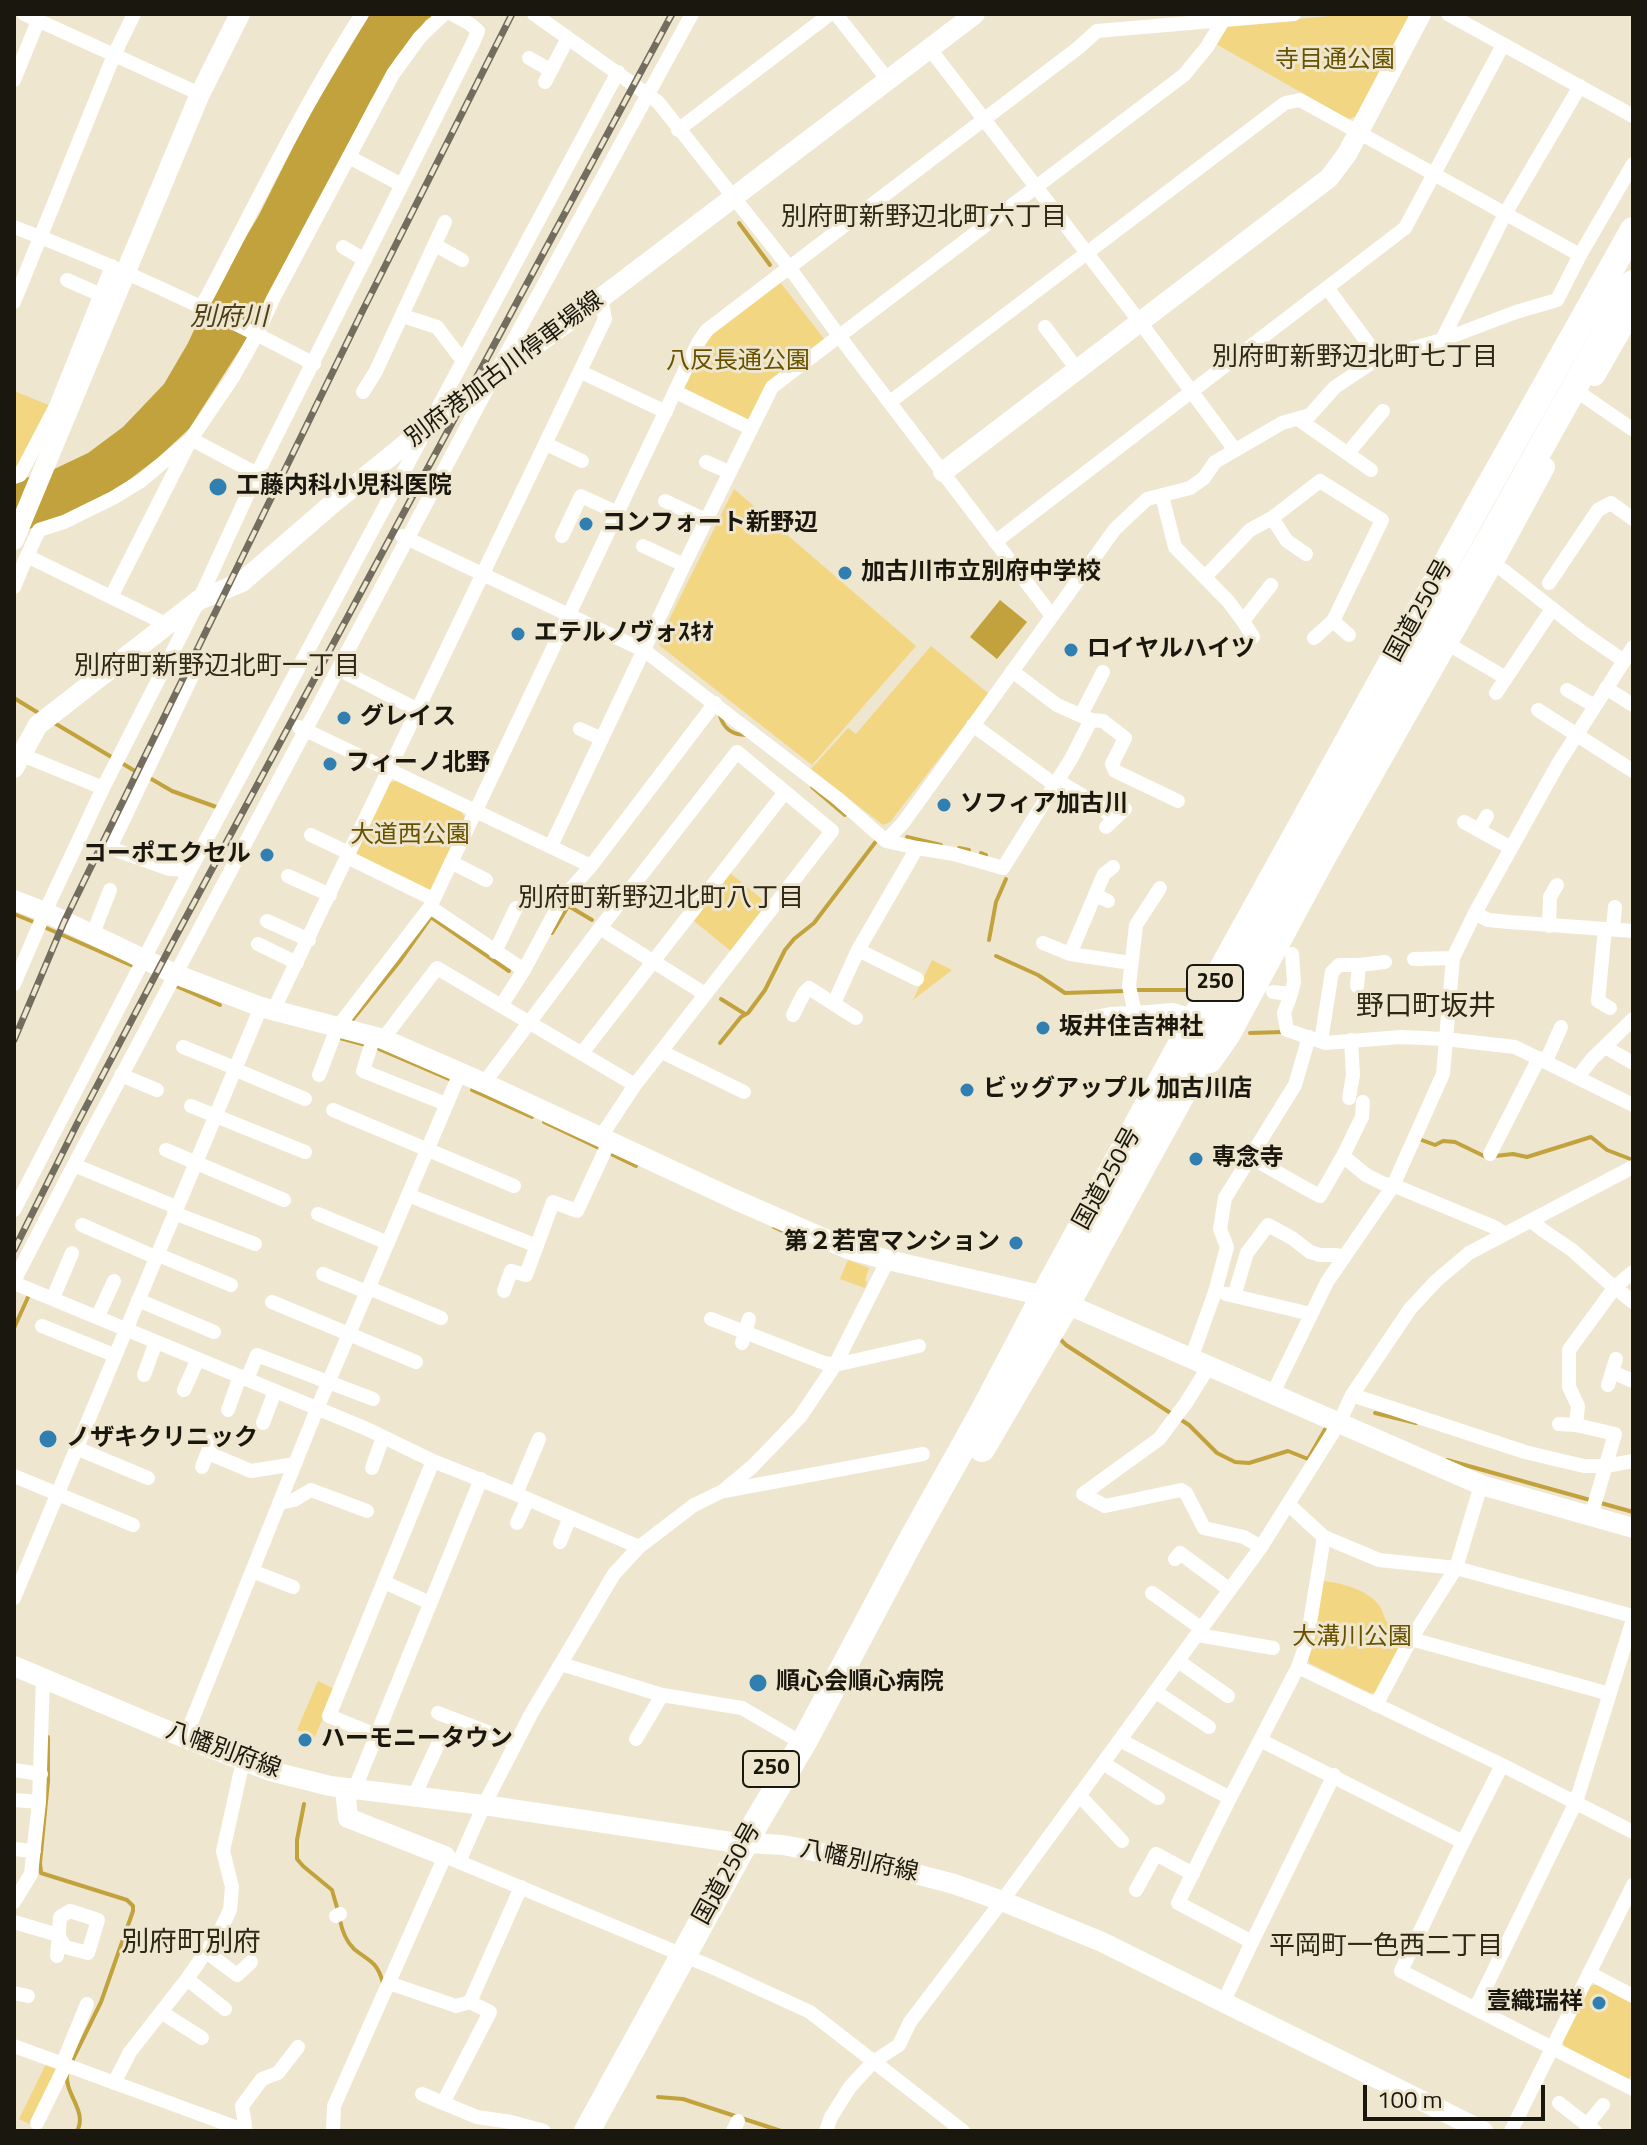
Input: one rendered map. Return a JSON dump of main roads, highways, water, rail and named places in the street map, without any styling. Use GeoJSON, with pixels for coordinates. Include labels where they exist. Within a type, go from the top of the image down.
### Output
{"type":"FeatureCollection","features":[{"type":"Feature","properties":{"kind":"highway","name":"国道250号"},"geometry":{"type":"LineString","coordinates":[[605,2131],[622,2084],[756,1823],[937,1525],[1056,1300],[1196,1017],[1633,230]]}},
{"type":"Feature","properties":{"kind":"highway","name":"国道250号"},"geometry":{"type":"LineString","coordinates":[[804,1741],[981,1415],[1155,1142],[1344,801],[1578,395],[1633,283]]}},
{"type":"Feature","properties":{"kind":"highway","name":"250"},"geometry":{"type":"LineString","coordinates":[[574,2131],[731,1842],[804,1741]]}},
{"type":"Feature","properties":{"kind":"highway","name":"国道250号"},"geometry":{"type":"LineString","coordinates":[[587,2131],[622,2084]]}},
{"type":"Feature","properties":{"kind":"water","name":"別府川"},"geometry":{"type":"Polygon","coordinates":[[[370,14],[435,14],[426,20],[395,59],[253,329],[189,429],[117,489],[71,515],[14,534],[14,481],[48,472],[88,453],[123,427],[164,384],[206,304],[259,215],[307,119],[370,14]]]}},
{"type":"Feature","properties":{"kind":"water"},"geometry":{"type":"Polygon","coordinates":[[[1000,600],[1027,622],[997,659],[970,637],[1000,600]]]}},
{"type":"Feature","properties":{"kind":"waterway"},"geometry":{"type":"LineString","coordinates":[[739,223],[770,265]]}},
{"type":"Feature","properties":{"kind":"waterway"},"geometry":{"type":"LineString","coordinates":[[14,698],[40,714]]}},
{"type":"Feature","properties":{"kind":"waterway"},"geometry":{"type":"LineString","coordinates":[[720,716],[729,730],[746,735]]}},
{"type":"Feature","properties":{"kind":"waterway"},"geometry":{"type":"LineString","coordinates":[[51,721],[140,774]]}},
{"type":"Feature","properties":{"kind":"waterway"},"geometry":{"type":"LineString","coordinates":[[148,777],[172,791],[219,808]]}},
{"type":"Feature","properties":{"kind":"waterway"},"geometry":{"type":"LineString","coordinates":[[812,787],[845,815]]}},
{"type":"Feature","properties":{"kind":"waterway"},"geometry":{"type":"LineString","coordinates":[[907,837],[941,845]]}},
{"type":"Feature","properties":{"kind":"waterway"},"geometry":{"type":"LineString","coordinates":[[720,1043],[765,990],[785,950],[814,923],[877,840]]}},
{"type":"Feature","properties":{"kind":"waterway"},"geometry":{"type":"LineString","coordinates":[[959,848],[969,850]]}},
{"type":"Feature","properties":{"kind":"waterway"},"geometry":{"type":"LineString","coordinates":[[981,853],[986,855]]}},
{"type":"Feature","properties":{"kind":"waterway"},"geometry":{"type":"LineString","coordinates":[[989,940],[996,902],[1006,879]]}},
{"type":"Feature","properties":{"kind":"waterway"},"geometry":{"type":"LineString","coordinates":[[552,933],[576,893]]}},
{"type":"Feature","properties":{"kind":"waterway"},"geometry":{"type":"LineString","coordinates":[[567,905],[592,920]]}},
{"type":"Feature","properties":{"kind":"waterway"},"geometry":{"type":"LineString","coordinates":[[14,914],[36,923]]}},
{"type":"Feature","properties":{"kind":"waterway"},"geometry":{"type":"LineString","coordinates":[[353,1019],[431,917],[509,971]]}},
{"type":"Feature","properties":{"kind":"waterway"},"geometry":{"type":"LineString","coordinates":[[44,927],[133,966]]}},
{"type":"Feature","properties":{"kind":"waterway"},"geometry":{"type":"LineString","coordinates":[[996,956],[1038,975],[1065,993],[1125,991]]}},
{"type":"Feature","properties":{"kind":"waterway"},"geometry":{"type":"LineString","coordinates":[[176,986],[220,1005]]}},
{"type":"Feature","properties":{"kind":"waterway"},"geometry":{"type":"LineString","coordinates":[[1136,990],[1186,990]]}},
{"type":"Feature","properties":{"kind":"waterway"},"geometry":{"type":"LineString","coordinates":[[721,999],[745,1014]]}},
{"type":"Feature","properties":{"kind":"waterway"},"geometry":{"type":"LineString","coordinates":[[1250,1033],[1283,1032]]}},
{"type":"Feature","properties":{"kind":"waterway"},"geometry":{"type":"LineString","coordinates":[[336,1037],[366,1045]]}},
{"type":"Feature","properties":{"kind":"waterway"},"geometry":{"type":"LineString","coordinates":[[379,1049],[449,1079]]}},
{"type":"Feature","properties":{"kind":"waterway"},"geometry":{"type":"LineString","coordinates":[[472,1090],[532,1117]]}},
{"type":"Feature","properties":{"kind":"waterway"},"geometry":{"type":"LineString","coordinates":[[544,1122],[601,1149]]}},
{"type":"Feature","properties":{"kind":"waterway"},"geometry":{"type":"LineString","coordinates":[[1419,1139],[1435,1145],[1443,1141],[1455,1142],[1486,1157],[1513,1154],[1527,1157],[1591,1137],[1607,1150],[1633,1160]]}},
{"type":"Feature","properties":{"kind":"waterway"},"geometry":{"type":"LineString","coordinates":[[609,1153],[636,1166]]}},
{"type":"Feature","properties":{"kind":"waterway"},"geometry":{"type":"LineString","coordinates":[[774,1227],[791,1235]]}},
{"type":"Feature","properties":{"kind":"waterway"},"geometry":{"type":"LineString","coordinates":[[14,1328],[29,1295]]}},
{"type":"Feature","properties":{"kind":"waterway"},"geometry":{"type":"LineString","coordinates":[[1059,1338],[1189,1425],[1217,1453],[1235,1462],[1249,1463],[1288,1451],[1308,1459],[1327,1426]]}},
{"type":"Feature","properties":{"kind":"waterway"},"geometry":{"type":"LineString","coordinates":[[1375,1413],[1416,1423]]}},
{"type":"Feature","properties":{"kind":"waterway"},"geometry":{"type":"LineString","coordinates":[[1447,1460],[1633,1512]]}},
{"type":"Feature","properties":{"kind":"waterway"},"geometry":{"type":"LineString","coordinates":[[48,1737],[41,1873],[127,1900],[133,1906],[101,2002],[70,2065]]}},
{"type":"Feature","properties":{"kind":"waterway"},"geometry":{"type":"LineString","coordinates":[[304,1804],[297,1859],[332,1890],[338,1911]]}},
{"type":"Feature","properties":{"kind":"waterway"},"geometry":{"type":"LineString","coordinates":[[340,1920],[349,1943],[375,1966],[383,1983]]}},
{"type":"Feature","properties":{"kind":"waterway"},"geometry":{"type":"LineString","coordinates":[[67,2073],[69,2088],[80,2116],[77,2131]]}},
{"type":"Feature","properties":{"kind":"waterway"},"geometry":{"type":"LineString","coordinates":[[658,2097],[683,2099],[781,2131]]}},
{"type":"Feature","properties":{"kind":"railway"},"geometry":{"type":"LineString","coordinates":[[14,1040],[64,922],[362,312],[512,14]]}},
{"type":"Feature","properties":{"kind":"railway"},"geometry":{"type":"LineString","coordinates":[[14,1250],[176,936],[672,14]]}},
{"type":"Feature","properties":{"kind":"place","name":"工藤内科小児科医院"},"geometry":{"type":"Point","coordinates":[218,487]}},
{"type":"Feature","properties":{"kind":"place","name":"コンフォート新野辺"},"geometry":{"type":"Point","coordinates":[586,524]}},
{"type":"Feature","properties":{"kind":"place","name":"加古川市立別府中学校"},"geometry":{"type":"Point","coordinates":[845,573]}},
{"type":"Feature","properties":{"kind":"place","name":"エテルノヴォｽｷｵ"},"geometry":{"type":"Point","coordinates":[518,634]}},
{"type":"Feature","properties":{"kind":"place","name":"ロイヤルハイツ"},"geometry":{"type":"Point","coordinates":[1071,650]}},
{"type":"Feature","properties":{"kind":"place","name":"グレイス"},"geometry":{"type":"Point","coordinates":[344,718]}},
{"type":"Feature","properties":{"kind":"place","name":"フィーノ北野"},"geometry":{"type":"Point","coordinates":[330,764]}},
{"type":"Feature","properties":{"kind":"place","name":"ソフィア加古川"},"geometry":{"type":"Point","coordinates":[944,805]}},
{"type":"Feature","properties":{"kind":"place","name":"コーポエクセル"},"geometry":{"type":"Point","coordinates":[267,855]}},
{"type":"Feature","properties":{"kind":"place","name":"坂井住吉神社"},"geometry":{"type":"Point","coordinates":[1043,1028]}},
{"type":"Feature","properties":{"kind":"place","name":"ビッグアップル 加古川店"},"geometry":{"type":"Point","coordinates":[967,1090]}},
{"type":"Feature","properties":{"kind":"place","name":"専念寺"},"geometry":{"type":"Point","coordinates":[1196,1159]}},
{"type":"Feature","properties":{"kind":"place","name":"第２若宮マンション"},"geometry":{"type":"Point","coordinates":[1016,1243]}},
{"type":"Feature","properties":{"kind":"place","name":"ノザキクリニック"},"geometry":{"type":"Point","coordinates":[48,1439]}},
{"type":"Feature","properties":{"kind":"place","name":"順心会順心病院"},"geometry":{"type":"Point","coordinates":[758,1683]}},
{"type":"Feature","properties":{"kind":"place","name":"ハーモニータウン"},"geometry":{"type":"Point","coordinates":[305,1740]}},
{"type":"Feature","properties":{"kind":"place","name":"壹織瑞祥"},"geometry":{"type":"Point","coordinates":[1599,2003]}},
{"type":"Feature","properties":{"kind":"district","name":"別府町新野辺北町六丁目"},"geometry":{"type":"Point","coordinates":[924,219]}},
{"type":"Feature","properties":{"kind":"district","name":"別府町新野辺北町七丁目"},"geometry":{"type":"Point","coordinates":[1355,359]}},
{"type":"Feature","properties":{"kind":"district","name":"別府町新野辺北町一丁目"},"geometry":{"type":"Point","coordinates":[217,668]}},
{"type":"Feature","properties":{"kind":"district","name":"別府町新野辺北町八丁目"},"geometry":{"type":"Point","coordinates":[661,900]}},
{"type":"Feature","properties":{"kind":"district","name":"野口町坂井"},"geometry":{"type":"Point","coordinates":[1426,1008]}},
{"type":"Feature","properties":{"kind":"district","name":"別府町別府"},"geometry":{"type":"Point","coordinates":[191,1944]}},
{"type":"Feature","properties":{"kind":"district","name":"平岡町一色西二丁目"},"geometry":{"type":"Point","coordinates":[1386,1948]}},
{"type":"Feature","properties":{"kind":"park label","name":"寺目通公園"},"geometry":{"type":"Point","coordinates":[1335,61]}},
{"type":"Feature","properties":{"kind":"park label","name":"八反長通公園"},"geometry":{"type":"Point","coordinates":[738,362]}},
{"type":"Feature","properties":{"kind":"park label","name":"大道西公園"},"geometry":{"type":"Point","coordinates":[410,836]}},
{"type":"Feature","properties":{"kind":"park label","name":"大溝川公園"},"geometry":{"type":"Point","coordinates":[1352,1638]}}]}
